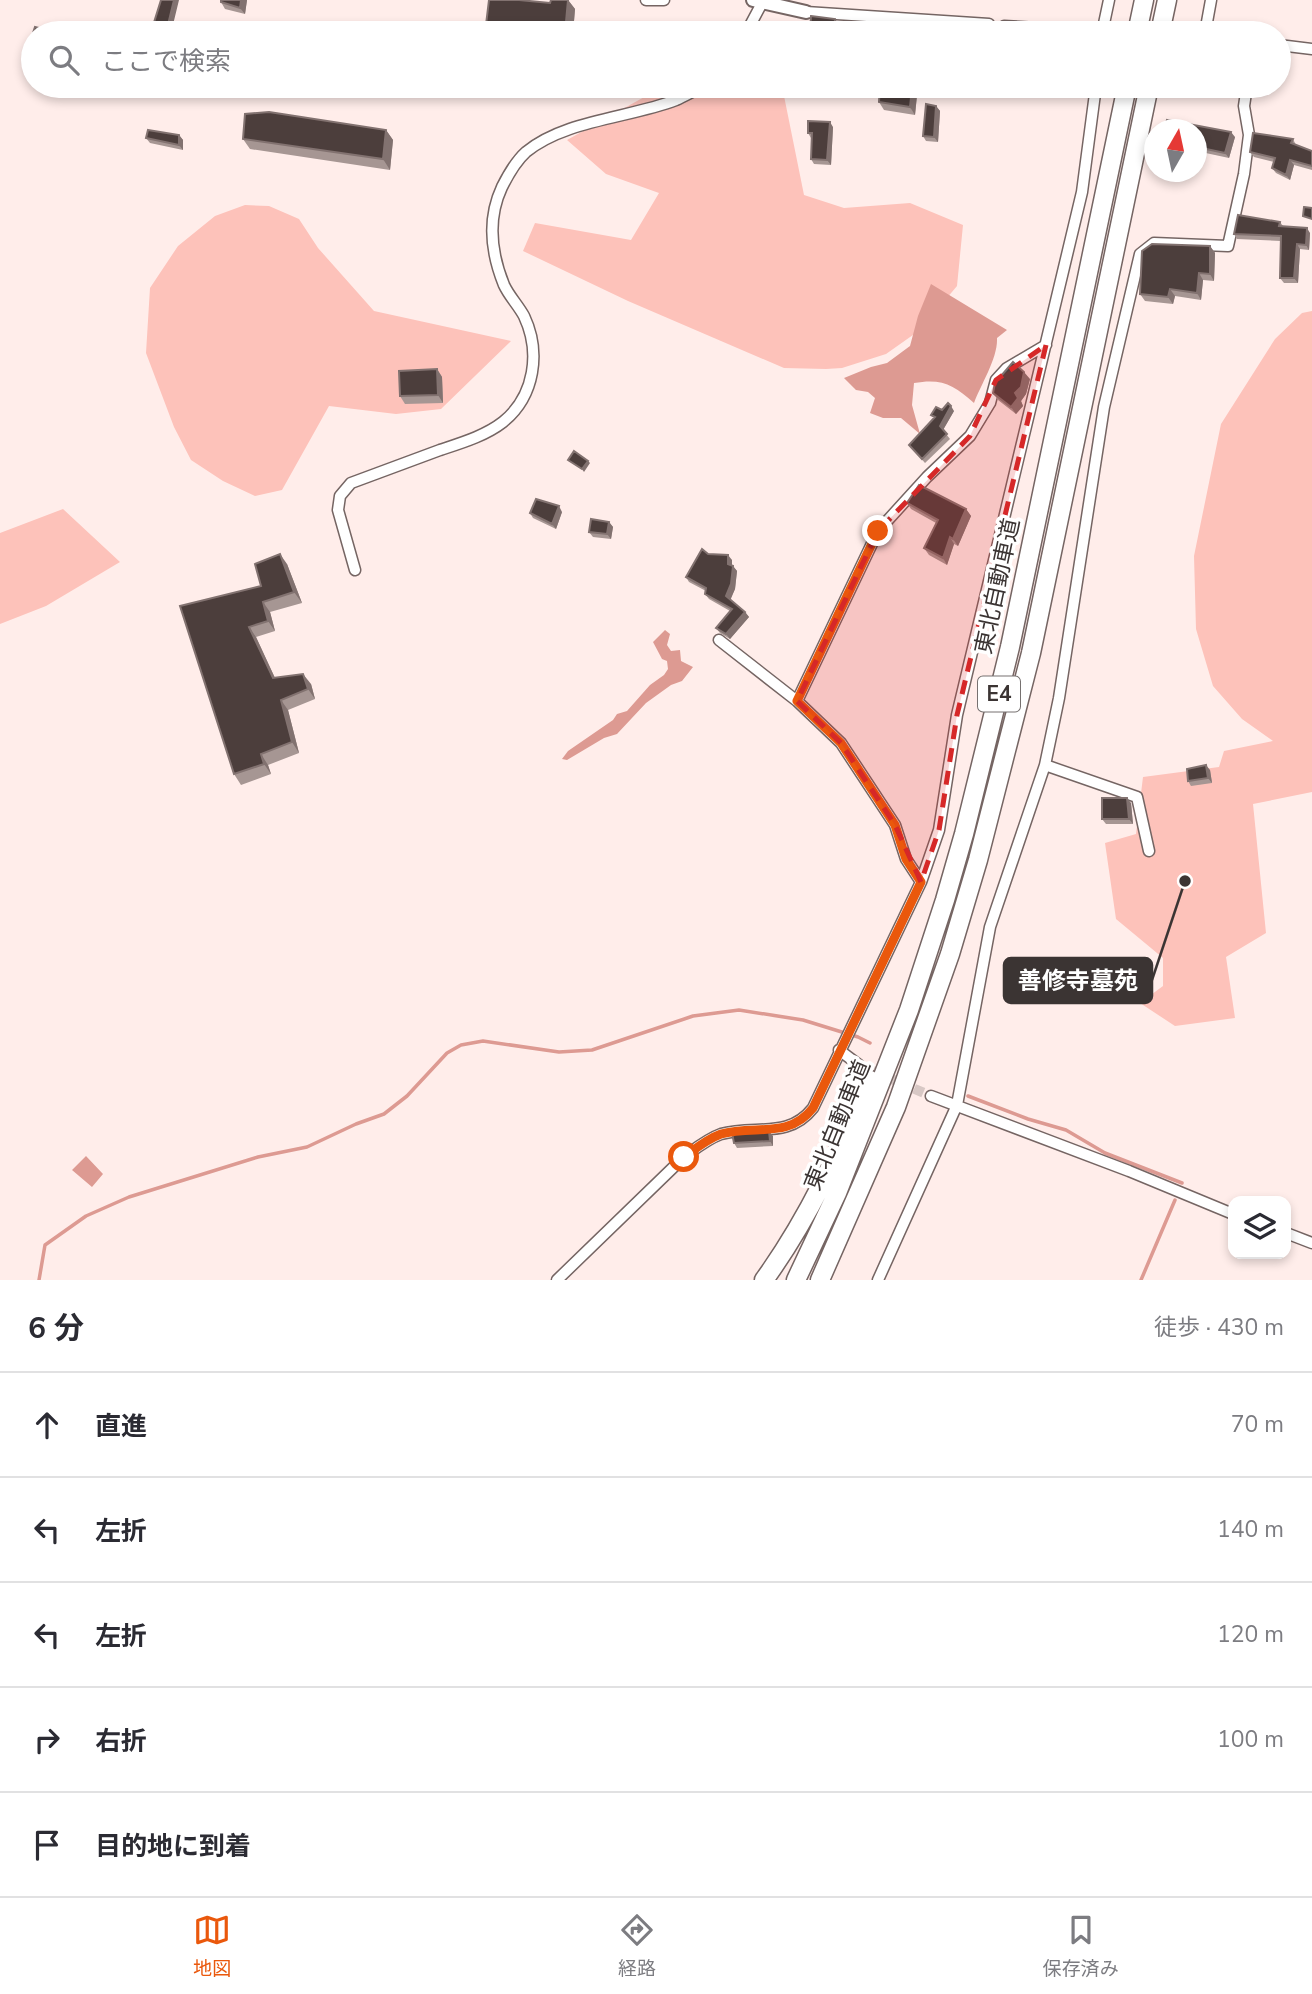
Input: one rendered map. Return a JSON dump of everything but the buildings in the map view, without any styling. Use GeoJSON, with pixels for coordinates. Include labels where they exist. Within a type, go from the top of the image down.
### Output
{"type":"FeatureCollection","features":[{"type":"Feature","properties":{"kind":"highway","name":"東北自動車道"},"geometry":{"type":"LineString","coordinates":[[796,1280],[837,1193],[879,1089],[913,999],[945,900],[1010,647],[1124,98]]}},
{"type":"Feature","properties":{"kind":"highway","name":"東北自動車道"},"geometry":{"type":"LineString","coordinates":[[820,1280],[896,1107],[950,954],[978,860],[1031,653],[1147,98]]}},
{"type":"Feature","properties":{"kind":"highway"},"geometry":{"type":"LineString","coordinates":[[764,1280],[806,1216],[837,1155],[879,1060],[922,939],[945,900]]}},
{"type":"Feature","properties":{"kind":"street"},"geometry":{"type":"LineString","coordinates":[[646,0],[664,0]]}},
{"type":"Feature","properties":{"kind":"street"},"geometry":{"type":"LineString","coordinates":[[1105,21],[1109,0]]}},
{"type":"Feature","properties":{"kind":"street"},"geometry":{"type":"LineString","coordinates":[[1207,21],[1211,0]]}},
{"type":"Feature","properties":{"kind":"street"},"geometry":{"type":"LineString","coordinates":[[751,21],[757,1],[806,12],[933,21]]}},
{"type":"Feature","properties":{"kind":"street"},"geometry":{"type":"LineString","coordinates":[[1291,46],[1312,49]]}},
{"type":"Feature","properties":{"kind":"street"},"geometry":{"type":"LineString","coordinates":[[355,570],[338,510],[340,496],[351,483],[477,437],[503,422],[519,404],[530,383],[534,363],[533,340],[523,316],[505,287],[496,261],[492,237],[493,213],[508,175],[525,153],[549,137],[680,98]]}},
{"type":"Feature","properties":{"kind":"street"},"geometry":{"type":"LineString","coordinates":[[557,1280],[684,1157],[705,1142],[722,1134],[786,1127],[806,1117],[813,1108],[921,882],[939,830],[957,715],[1082,192],[1094,98]]}},
{"type":"Feature","properties":{"kind":"street"},"geometry":{"type":"LineString","coordinates":[[878,1280],[957,1105],[990,927],[1045,765],[1059,698],[1104,407],[1140,254],[1154,243],[1227,246],[1246,161],[1249,135],[1245,98]]}},
{"type":"Feature","properties":{"kind":"street"},"geometry":{"type":"LineString","coordinates":[[797,701],[878,531],[927,477],[970,436],[990,403],[996,380],[1007,368],[1046,345]]}},
{"type":"Feature","properties":{"kind":"street"},"geometry":{"type":"LineString","coordinates":[[719,640],[797,701],[841,743],[895,825],[906,859],[921,882]]}},
{"type":"Feature","properties":{"kind":"street"},"geometry":{"type":"LineString","coordinates":[[1045,765],[1137,797],[1149,851]]}},
{"type":"Feature","properties":{"kind":"street"},"geometry":{"type":"LineString","coordinates":[[839,1050],[859,1065]]}},
{"type":"Feature","properties":{"kind":"street"},"geometry":{"type":"LineString","coordinates":[[931,1096],[1228,1212]]}},
{"type":"Feature","properties":{"kind":"street"},"geometry":{"type":"LineString","coordinates":[[1291,1235],[1312,1242]]}},
{"type":"Feature","properties":{"kind":"highlighted area"},"geometry":{"type":"Polygon","coordinates":[[[1046,345],[957,715],[939,830],[921,882],[895,825],[841,743],[797,701],[878,531],[970,436],[996,380],[1046,345]]]}},
{"type":"Feature","properties":{"kind":"shaded area"},"geometry":{"type":"Polygon","coordinates":[[[642,98],[784,98],[804,195],[844,208],[910,203],[963,225],[957,286],[920,330],[886,354],[842,368],[784,368],[628,301],[523,251],[535,223],[631,240],[659,193],[606,174],[567,140],[642,98]]]}},
{"type":"Feature","properties":{"kind":"shaded area"},"geometry":{"type":"Polygon","coordinates":[[[245,205],[269,206],[299,219],[318,248],[374,311],[511,341],[441,409],[396,414],[329,406],[282,490],[255,496],[223,481],[191,460],[174,427],[146,353],[150,288],[178,246],[215,216],[245,205]]]}},
{"type":"Feature","properties":{"kind":"shaded area"},"geometry":{"type":"Polygon","coordinates":[[[931,284],[1007,330],[997,338],[992,362],[974,403],[947,384],[932,381],[914,383],[912,405],[920,434],[901,418],[883,418],[870,413],[875,398],[868,392],[856,390],[844,378],[887,363],[910,346],[931,284]]]}},
{"type":"Feature","properties":{"kind":"shaded area"},"geometry":{"type":"Polygon","coordinates":[[[1312,311],[1312,792],[1253,804],[1266,933],[1226,957],[1235,1018],[1175,1026],[1140,1003],[1163,986],[1163,958],[1116,919],[1105,843],[1136,834],[1143,777],[1219,767],[1224,751],[1273,741],[1242,719],[1213,686],[1196,629],[1194,556],[1221,424],[1275,339],[1302,313],[1312,311]]]}},
{"type":"Feature","properties":{"kind":"shaded area"},"geometry":{"type":"Polygon","coordinates":[[[63,509],[120,562],[46,606],[0,624],[0,533],[63,509]]]}},
{"type":"Feature","properties":{"kind":"shaded area"},"geometry":{"type":"Polygon","coordinates":[[[665,630],[670,634],[667,645],[671,651],[680,650],[681,661],[693,667],[682,681],[671,685],[646,703],[617,734],[604,738],[567,760],[562,759],[568,751],[613,720],[617,714],[627,711],[650,685],[664,675],[668,669],[667,661],[662,659],[653,642],[665,630]]]}},
{"type":"Feature","properties":{"kind":"shaded area"},"geometry":{"type":"Polygon","coordinates":[[[86,1156],[103,1174],[92,1187],[72,1170],[86,1156]]]}},
{"type":"Feature","properties":{"kind":"waterway"},"geometry":{"type":"LineString","coordinates":[[39,1280],[45,1245],[86,1216],[129,1197],[258,1157],[307,1147],[384,1114],[407,1096],[447,1053],[461,1045],[483,1041],[559,1052],[592,1050],[693,1016],[739,1010],[803,1020],[870,1043]]}},
{"type":"Feature","properties":{"kind":"waterway"},"geometry":{"type":"LineString","coordinates":[[968,1096],[1066,1130],[1105,1153],[1182,1183]]}},
{"type":"Feature","properties":{"kind":"waterway"},"geometry":{"type":"LineString","coordinates":[[1141,1280],[1175,1200]]}},
{"type":"Feature","properties":{"kind":"tunnel"},"geometry":{"type":"LineString","coordinates":[[859,1065],[931,1096]]}},
{"type":"Feature","properties":{"kind":"place","name":"善修寺墓苑"},"geometry":{"type":"Point","coordinates":[1185,881]}},
{"type":"Feature","properties":{"kind":"route"},"geometry":{"type":"LineString","coordinates":[[684,1157],[722,1134],[786,1127],[806,1117],[813,1108],[921,882],[906,859],[895,825],[841,743],[797,701],[878,531]]}}]}
